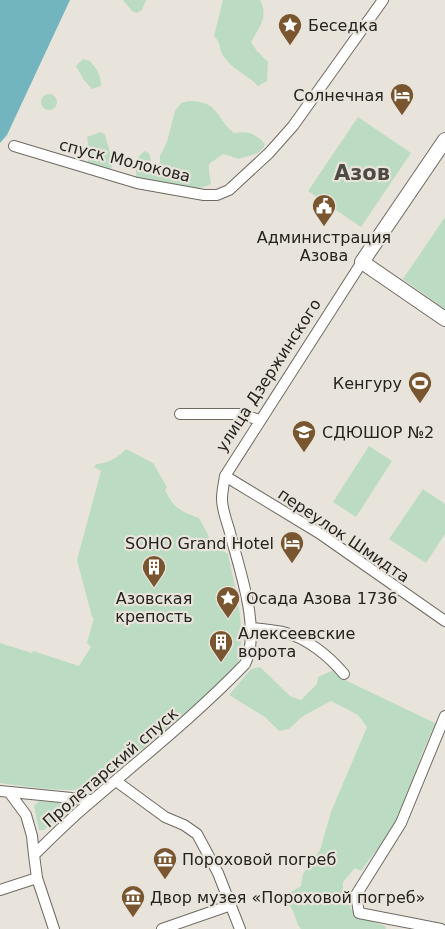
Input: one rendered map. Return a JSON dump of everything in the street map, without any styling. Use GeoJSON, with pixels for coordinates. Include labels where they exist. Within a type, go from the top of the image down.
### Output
{"type":"FeatureCollection","features":[{"type":"Feature","properties":{"kind":"street","name":"спуск Молокова"},"geometry":{"type":"LineString","coordinates":[[14,146],[137,182],[204,195],[217,195],[229,190],[269,153],[293,126],[377,2]]}},
{"type":"Feature","properties":{"kind":"street","name":"улица Дзержинского"},"geometry":{"type":"LineString","coordinates":[[248,658],[251,648],[252,628],[222,500],[224,476],[362,262],[445,140]]}},
{"type":"Feature","properties":{"kind":"street"},"geometry":{"type":"LineString","coordinates":[[362,262],[445,319]]}},
{"type":"Feature","properties":{"kind":"street"},"geometry":{"type":"LineString","coordinates":[[180,414],[240,414],[260,420]]}},
{"type":"Feature","properties":{"kind":"street","name":"переулок Шмидта"},"geometry":{"type":"LineString","coordinates":[[224,476],[319,533],[445,622]]}},
{"type":"Feature","properties":{"kind":"street"},"geometry":{"type":"LineString","coordinates":[[252,628],[284,632],[310,643],[334,662],[344,674]]}},
{"type":"Feature","properties":{"kind":"street","name":"Пролетарский спуск"},"geometry":{"type":"LineString","coordinates":[[34,855],[92,800],[116,782],[208,701],[245,664],[248,658]]}},
{"type":"Feature","properties":{"kind":"street"},"geometry":{"type":"LineString","coordinates":[[442,929],[359,914],[356,895],[401,824],[445,716]]}},
{"type":"Feature","properties":{"kind":"street"},"geometry":{"type":"LineString","coordinates":[[116,782],[165,817],[184,825],[197,834],[218,873],[240,929]]}},
{"type":"Feature","properties":{"kind":"street"},"geometry":{"type":"LineString","coordinates":[[4,791],[92,800]]}},
{"type":"Feature","properties":{"kind":"street"},"geometry":{"type":"LineString","coordinates":[[4,791],[26,815],[32,836],[37,878],[54,929]]}},
{"type":"Feature","properties":{"kind":"street"},"geometry":{"type":"LineString","coordinates":[[0,890],[37,878]]}},
{"type":"Feature","properties":{"kind":"street"},"geometry":{"type":"LineString","coordinates":[[162,929],[231,905]]}},
{"type":"Feature","properties":{"kind":"green space"},"geometry":{"type":"Polygon","coordinates":[[[123,0],[146,0],[142,10],[137,13],[132,11],[123,0]]]}},
{"type":"Feature","properties":{"kind":"green space"},"geometry":{"type":"Polygon","coordinates":[[[223,0],[260,0],[263,6],[262,22],[251,42],[268,62],[267,81],[258,86],[228,62],[222,55],[218,41],[214,36],[223,0]]]}},
{"type":"Feature","properties":{"kind":"green space"},"geometry":{"type":"Polygon","coordinates":[[[83,59],[90,61],[97,70],[101,86],[92,89],[84,80],[76,66],[83,59]]]}},
{"type":"Feature","properties":{"kind":"green space"},"geometry":{"type":"Polygon","coordinates":[[[46,94],[52,94],[57,99],[55,108],[46,110],[41,105],[41,99],[46,94]]]}},
{"type":"Feature","properties":{"kind":"green space"},"geometry":{"type":"Polygon","coordinates":[[[189,101],[199,102],[212,107],[234,133],[243,132],[258,137],[265,144],[263,148],[257,153],[239,159],[223,154],[209,164],[211,184],[187,193],[166,195],[137,183],[135,161],[144,151],[149,153],[153,168],[160,163],[160,156],[167,142],[175,111],[181,103],[189,101]]]}},
{"type":"Feature","properties":{"kind":"green space"},"geometry":{"type":"Polygon","coordinates":[[[358,117],[411,153],[361,227],[308,191],[358,117]]]}},
{"type":"Feature","properties":{"kind":"green space"},"geometry":{"type":"Polygon","coordinates":[[[101,132],[105,135],[113,163],[109,174],[89,171],[87,137],[101,132]]]}},
{"type":"Feature","properties":{"kind":"green space"},"geometry":{"type":"Polygon","coordinates":[[[445,217],[445,309],[403,279],[445,217]]]}},
{"type":"Feature","properties":{"kind":"green space"},"geometry":{"type":"Polygon","coordinates":[[[369,446],[392,461],[356,517],[333,502],[369,446]]]}},
{"type":"Feature","properties":{"kind":"green space"},"geometry":{"type":"Polygon","coordinates":[[[126,449],[153,463],[167,487],[165,490],[171,501],[182,511],[199,518],[213,544],[228,554],[240,619],[241,646],[239,659],[233,669],[198,703],[95,788],[59,790],[0,783],[0,643],[32,653],[33,651],[79,666],[91,647],[87,643],[94,618],[92,617],[77,560],[101,471],[94,467],[96,464],[112,459],[126,449]]]}},
{"type":"Feature","properties":{"kind":"green space"},"geometry":{"type":"Polygon","coordinates":[[[423,489],[445,504],[445,534],[426,563],[389,539],[423,489]]]}},
{"type":"Feature","properties":{"kind":"green space"},"geometry":{"type":"Polygon","coordinates":[[[260,667],[290,696],[301,700],[317,684],[318,677],[336,669],[347,681],[437,724],[421,756],[405,802],[392,828],[361,871],[355,868],[343,882],[343,891],[351,909],[358,917],[385,926],[386,929],[301,929],[285,898],[287,894],[301,886],[303,874],[320,850],[331,812],[367,727],[358,715],[331,701],[303,716],[289,729],[279,731],[265,717],[229,695],[251,669],[260,667]]]}},
{"type":"Feature","properties":{"kind":"green space"},"geometry":{"type":"Polygon","coordinates":[[[39,801],[69,803],[69,808],[44,830],[39,830],[34,806],[39,801]]]}},
{"type":"Feature","properties":{"kind":"water"},"geometry":{"type":"Polygon","coordinates":[[[0,0],[70,0],[7,135],[0,143],[0,0]]]}},
{"type":"Feature","properties":{"kind":"place","name":"Беседка"},"geometry":{"type":"Point","coordinates":[290,46]}},
{"type":"Feature","properties":{"kind":"place","name":"Солнечная"},"geometry":{"type":"Point","coordinates":[402,116]}},
{"type":"Feature","properties":{"kind":"place","name":"Администрация Азова"},"geometry":{"type":"Point","coordinates":[324,227]}},
{"type":"Feature","properties":{"kind":"place","name":"Кенгуру"},"geometry":{"type":"Point","coordinates":[420,404]}},
{"type":"Feature","properties":{"kind":"place","name":"СДЮШОР №2"},"geometry":{"type":"Point","coordinates":[304,453]}},
{"type":"Feature","properties":{"kind":"place","name":"SOHO Grand Hotel"},"geometry":{"type":"Point","coordinates":[292,564]}},
{"type":"Feature","properties":{"kind":"place","name":"Азовская крепость"},"geometry":{"type":"Point","coordinates":[154,588]}},
{"type":"Feature","properties":{"kind":"place","name":"Осада Азова 1736"},"geometry":{"type":"Point","coordinates":[228,619]}},
{"type":"Feature","properties":{"kind":"place","name":"Алексеевские ворота"},"geometry":{"type":"Point","coordinates":[221,663]}},
{"type":"Feature","properties":{"kind":"place","name":"Пороховой погреб"},"geometry":{"type":"Point","coordinates":[165,880]}},
{"type":"Feature","properties":{"kind":"place","name":"Двор музея «Пороховой погреб»"},"geometry":{"type":"Point","coordinates":[133,918]}},
{"type":"Feature","properties":{"kind":"district","name":"Азов"},"geometry":{"type":"Point","coordinates":[362,173]}}]}
